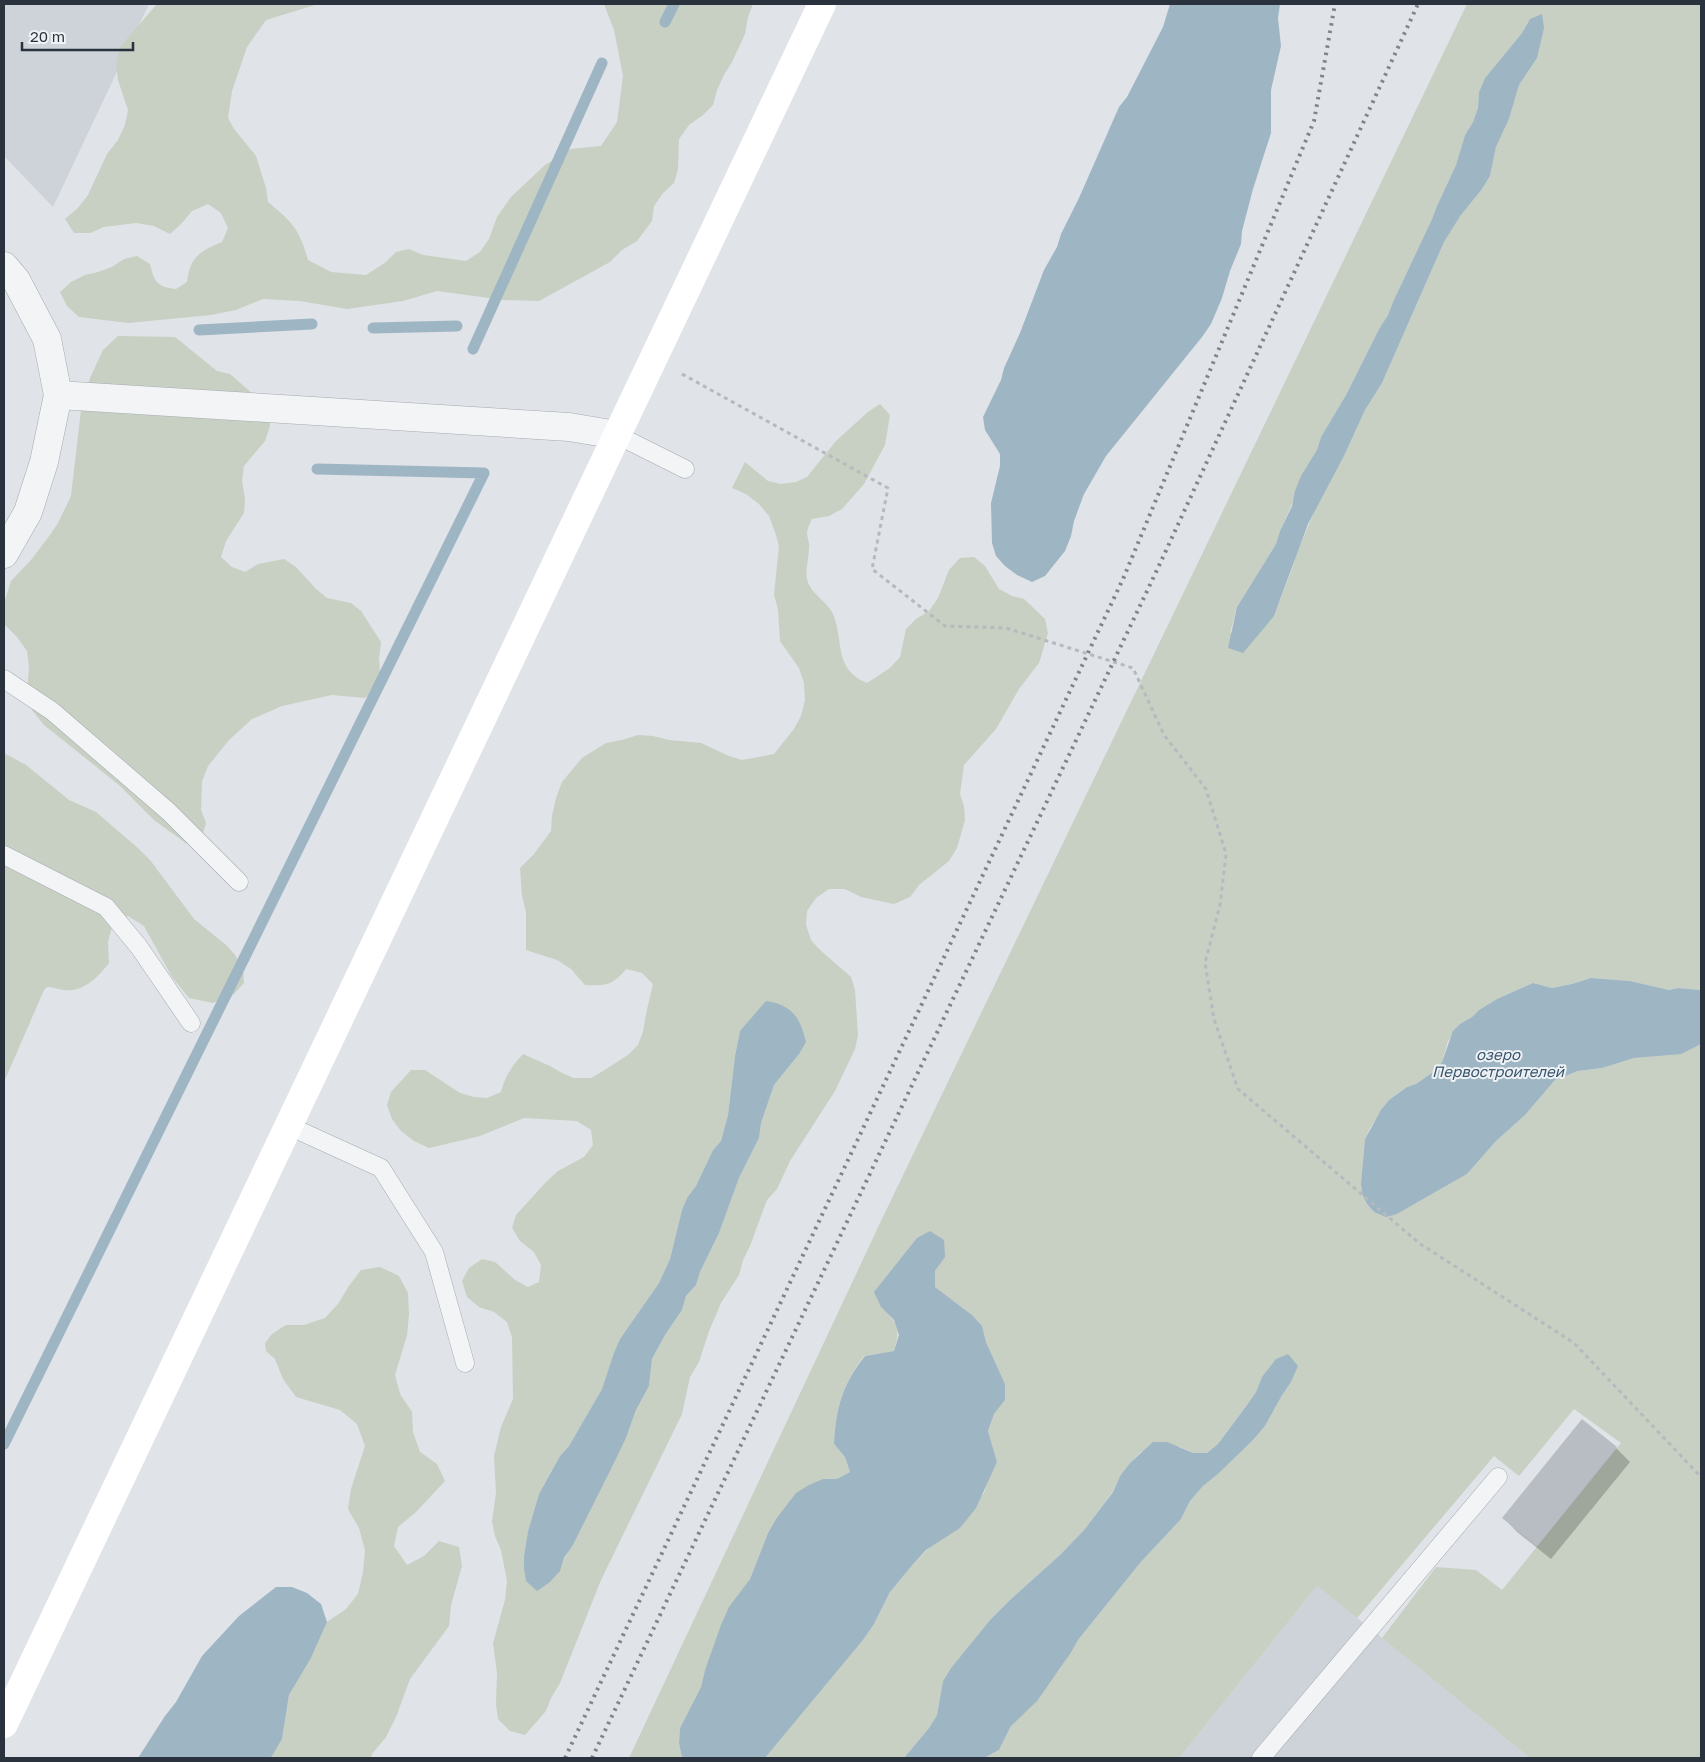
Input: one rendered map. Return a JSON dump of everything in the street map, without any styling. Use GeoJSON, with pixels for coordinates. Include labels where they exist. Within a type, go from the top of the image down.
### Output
{"type":"FeatureCollection","features":[{"type":"Feature","properties":{"kind":"main road"},"geometry":{"type":"LineString","coordinates":[[4,1724],[822,4]]}},
{"type":"Feature","properties":{"kind":"street"},"geometry":{"type":"LineString","coordinates":[[4,266],[16,280],[47,339],[58,395],[44,462],[28,512],[4,553]]}},
{"type":"Feature","properties":{"kind":"street"},"geometry":{"type":"LineString","coordinates":[[58,395],[569,428],[617,435]]}},
{"type":"Feature","properties":{"kind":"lane"},"geometry":{"type":"LineString","coordinates":[[617,435],[684,468]]}},
{"type":"Feature","properties":{"kind":"lane"},"geometry":{"type":"LineString","coordinates":[[4,679],[52,711],[169,812],[239,882]]}},
{"type":"Feature","properties":{"kind":"lane"},"geometry":{"type":"LineString","coordinates":[[4,855],[106,907],[139,947],[191,1023]]}},
{"type":"Feature","properties":{"kind":"lane"},"geometry":{"type":"LineString","coordinates":[[289,1126],[381,1168],[434,1252],[465,1363]]}},
{"type":"Feature","properties":{"kind":"lane"},"geometry":{"type":"LineString","coordinates":[[1261,1758],[1498,1477]]}},
{"type":"Feature","properties":{"kind":"path"},"geometry":{"type":"LineString","coordinates":[[680,373],[888,488],[872,569],[945,626],[1006,628],[1133,668],[1164,735],[1206,789],[1226,854],[1220,905],[1205,963],[1214,1019],[1238,1089],[1419,1243],[1574,1343],[1701,1477]]}},
{"type":"Feature","properties":{"kind":"shaded area"},"geometry":{"type":"Polygon","coordinates":[[[4,4],[149,4],[53,207],[4,156],[4,4]]]}},
{"type":"Feature","properties":{"kind":"shaded area"},"geometry":{"type":"Polygon","coordinates":[[[1317,1586],[1370,1628],[1530,1758],[1179,1758],[1317,1586]]]}},
{"type":"Feature","properties":{"kind":"green space"},"geometry":{"type":"Polygon","coordinates":[[[157,4],[318,4],[266,20],[247,47],[232,91],[228,118],[234,129],[256,156],[266,188],[268,202],[294,226],[308,260],[331,272],[366,275],[386,262],[396,252],[409,249],[423,255],[466,261],[480,252],[489,239],[497,217],[511,197],[545,165],[571,149],[601,146],[617,122],[623,76],[614,30],[604,4],[753,4],[745,34],[717,90],[713,105],[689,125],[679,139],[678,169],[674,183],[663,193],[654,206],[652,221],[637,241],[622,250],[610,262],[539,301],[504,300],[437,291],[403,301],[347,309],[300,301],[263,299],[236,310],[211,315],[128,323],[79,317],[67,306],[60,292],[71,282],[85,275],[112,267],[124,259],[137,256],[150,264],[153,275],[160,285],[176,289],[187,282],[188,273],[197,256],[222,242],[228,228],[221,213],[208,204],[192,211],[170,234],[154,226],[136,223],[104,227],[90,233],[74,233],[65,219],[78,208],[88,195],[107,154],[118,140],[125,125],[128,110],[118,80],[116,65],[120,47],[157,4]]]}},
{"type":"Feature","properties":{"kind":"green space"},"geometry":{"type":"Polygon","coordinates":[[[1467,4],[1701,4],[1701,990],[1678,988],[1669,990],[1630,981],[1591,978],[1552,988],[1533,983],[1497,999],[1460,1024],[1448,1041],[1442,1062],[1436,1070],[1389,1100],[1370,1128],[1365,1139],[1361,1183],[1362,1194],[1374,1212],[1397,1214],[1467,1174],[1496,1141],[1525,1115],[1555,1080],[1578,1071],[1602,1068],[1634,1058],[1681,1053],[1701,1044],[1701,1758],[1530,1758],[1382,1638],[1436,1567],[1476,1570],[1502,1590],[1621,1443],[1574,1409],[1519,1476],[1494,1456],[1357,1618],[1317,1586],[1179,1758],[984,1758],[999,1750],[1011,1726],[1060,1669],[1078,1640],[1140,1563],[1181,1519],[1190,1501],[1265,1426],[1291,1382],[1262,1377],[1256,1392],[1247,1405],[1218,1444],[1207,1453],[1193,1453],[1180,1447],[1141,1452],[1130,1463],[1120,1476],[1113,1491],[1084,1530],[990,1620],[951,1668],[943,1681],[937,1715],[929,1728],[904,1758],[765,1758],[863,1640],[874,1624],[890,1592],[914,1563],[984,1493],[989,1477],[997,1462],[988,1431],[994,1414],[1005,1400],[1005,1384],[986,1342],[982,1326],[972,1315],[935,1287],[935,1271],[945,1256],[881,1307],[896,1327],[897,1337],[894,1351],[864,1356],[856,1366],[845,1387],[836,1419],[834,1444],[845,1457],[850,1472],[837,1479],[823,1479],[776,1519],[768,1533],[750,1579],[740,1593],[711,1656],[701,1687],[680,1728],[679,1743],[682,1758],[629,1758],[881,1221],[1467,4]],[[1530,19],[1522,33],[1485,78],[1479,92],[1478,108],[1473,122],[1465,135],[1456,165],[1388,315],[1346,395],[1321,437],[1276,544],[1237,607],[1230,633],[1274,616],[1315,510],[1344,456],[1365,410],[1382,383],[1444,242],[1490,176],[1496,147],[1509,119],[1519,85],[1537,58],[1530,19]]]}},
{"type":"Feature","properties":{"kind":"green space"},"geometry":{"type":"Polygon","coordinates":[[[118,336],[175,337],[217,371],[230,374],[261,401],[270,412],[270,426],[265,441],[244,466],[242,481],[245,499],[244,513],[226,541],[221,557],[232,567],[245,572],[258,564],[284,559],[296,567],[327,598],[351,603],[361,611],[381,642],[380,672],[376,688],[365,698],[332,695],[282,706],[252,719],[229,740],[208,766],[202,781],[201,810],[206,823],[201,839],[187,844],[154,820],[119,785],[44,725],[32,710],[27,695],[29,666],[27,651],[5,625],[4,620],[4,603],[11,581],[31,560],[50,535],[71,496],[81,410],[90,378],[103,350],[118,336]]]}},
{"type":"Feature","properties":{"kind":"green space"},"geometry":{"type":"Polygon","coordinates":[[[880,404],[890,415],[885,445],[864,484],[842,509],[829,516],[812,519],[807,533],[809,546],[807,579],[814,592],[832,612],[836,622],[841,652],[849,670],[856,677],[867,683],[890,668],[900,657],[906,629],[916,619],[929,611],[938,598],[949,570],[960,558],[974,557],[985,566],[999,589],[1012,596],[1024,599],[1045,619],[1048,633],[1039,663],[1019,689],[996,729],[964,765],[960,794],[964,806],[965,820],[957,848],[949,861],[919,885],[910,897],[894,904],[861,897],[845,889],[829,889],[816,898],[807,911],[806,925],[811,940],[851,977],[855,990],[858,1035],[855,1049],[835,1091],[790,1161],[777,1189],[767,1200],[739,1275],[721,1303],[699,1362],[690,1377],[682,1414],[601,1580],[560,1683],[546,1711],[525,1735],[510,1731],[498,1719],[496,1704],[497,1673],[493,1643],[505,1600],[507,1581],[501,1550],[495,1536],[492,1521],[496,1493],[494,1456],[501,1427],[513,1399],[512,1337],[507,1322],[494,1312],[479,1307],[467,1297],[462,1281],[469,1268],[482,1259],[495,1262],[515,1280],[528,1287],[539,1282],[541,1265],[534,1252],[520,1241],[512,1228],[516,1215],[558,1171],[584,1157],[593,1145],[591,1130],[577,1121],[524,1118],[480,1136],[429,1148],[414,1141],[401,1131],[392,1119],[387,1105],[391,1092],[411,1070],[425,1070],[460,1093],[487,1098],[501,1092],[509,1072],[523,1054],[574,1078],[591,1078],[628,1055],[638,1045],[643,1032],[653,984],[642,973],[626,969],[617,978],[608,983],[585,985],[571,969],[557,960],[526,950],[526,912],[522,896],[520,868],[534,854],[551,831],[556,798],[562,782],[582,758],[606,743],[638,735],[653,736],[669,740],[701,743],[742,760],[774,754],[794,729],[801,716],[805,700],[804,683],[799,668],[780,641],[778,609],[774,595],[779,546],[769,516],[759,504],[746,494],[732,488],[745,462],[768,481],[781,484],[796,482],[807,477],[836,441],[868,412],[880,404]],[[740,1031],[728,1115],[721,1141],[713,1150],[696,1186],[687,1198],[682,1210],[670,1259],[659,1283],[620,1339],[602,1389],[569,1446],[560,1456],[539,1494],[528,1531],[524,1556],[550,1582],[573,1545],[626,1438],[636,1410],[649,1386],[652,1359],[682,1310],[686,1296],[696,1285],[700,1272],[719,1233],[739,1178],[759,1138],[761,1123],[774,1085],[799,1054],[740,1031]]]}},
{"type":"Feature","properties":{"kind":"green space"},"geometry":{"type":"Polygon","coordinates":[[[4,753],[26,765],[69,800],[96,812],[150,860],[194,919],[226,945],[235,955],[243,969],[244,983],[234,994],[213,1003],[189,998],[172,977],[144,926],[128,916],[113,923],[108,942],[109,963],[100,974],[89,983],[77,989],[63,990],[47,987],[44,990],[4,1082],[4,753]]]}},
{"type":"Feature","properties":{"kind":"green space"},"geometry":{"type":"Polygon","coordinates":[[[380,1267],[399,1276],[408,1293],[407,1335],[395,1375],[400,1394],[412,1412],[413,1432],[420,1452],[437,1464],[445,1481],[416,1512],[398,1527],[394,1546],[407,1565],[424,1556],[439,1541],[459,1547],[462,1566],[451,1605],[449,1626],[410,1679],[396,1717],[386,1737],[372,1754],[371,1758],[270,1758],[282,1739],[289,1695],[311,1658],[327,1622],[346,1609],[358,1594],[365,1550],[359,1528],[348,1509],[351,1489],[365,1446],[357,1424],[340,1410],[296,1397],[283,1379],[275,1359],[266,1351],[265,1343],[272,1334],[286,1325],[304,1325],[325,1318],[338,1304],[361,1270],[380,1267]]]}},
{"type":"Feature","properties":{"kind":"water"},"geometry":{"type":"Polygon","coordinates":[[[1170,4],[1280,4],[1278,18],[1281,46],[1271,90],[1271,133],[1253,189],[1242,231],[1241,244],[1211,324],[1106,456],[1084,494],[1065,551],[1045,576],[1032,582],[1017,575],[1005,566],[996,556],[992,543],[991,503],[1000,466],[1000,454],[985,430],[983,417],[1001,380],[1004,368],[1020,333],[1044,270],[1057,247],[1061,234],[1119,107],[1127,97],[1163,27],[1170,4]]]}},
{"type":"Feature","properties":{"kind":"water"},"geometry":{"type":"Polygon","coordinates":[[[1542,14],[1544,28],[1537,58],[1519,85],[1509,119],[1496,147],[1490,176],[1444,242],[1382,383],[1365,410],[1344,456],[1308,524],[1274,616],[1243,653],[1228,648],[1237,607],[1276,544],[1292,506],[1301,476],[1317,450],[1321,437],[1346,395],[1388,315],[1432,219],[1456,165],[1465,135],[1473,122],[1478,108],[1479,92],[1485,78],[1522,33],[1530,19],[1542,14]]]}},
{"type":"Feature","properties":{"kind":"water","name":"озеро Первостроителей"},"geometry":{"type":"Polygon","coordinates":[[[1591,978],[1630,981],[1669,990],[1678,988],[1701,990],[1701,1044],[1681,1054],[1634,1058],[1602,1068],[1578,1071],[1555,1080],[1525,1115],[1496,1141],[1467,1174],[1397,1214],[1386,1217],[1374,1212],[1362,1194],[1361,1183],[1365,1139],[1381,1110],[1389,1100],[1436,1070],[1442,1062],[1453,1031],[1479,1010],[1497,999],[1533,983],[1552,988],[1591,978]]]}},
{"type":"Feature","properties":{"kind":"water"},"geometry":{"type":"Polygon","coordinates":[[[766,1001],[782,1006],[794,1014],[801,1026],[806,1042],[799,1054],[774,1085],[761,1123],[759,1138],[739,1178],[719,1233],[700,1272],[696,1285],[686,1296],[682,1310],[652,1359],[649,1386],[636,1410],[626,1438],[613,1465],[573,1545],[564,1558],[560,1571],[550,1582],[537,1591],[526,1581],[524,1556],[528,1531],[539,1494],[560,1456],[569,1446],[602,1389],[620,1339],[659,1283],[670,1259],[682,1210],[687,1198],[696,1186],[713,1150],[721,1141],[728,1115],[740,1031],[766,1001]]]}},
{"type":"Feature","properties":{"kind":"water"},"geometry":{"type":"Polygon","coordinates":[[[930,1231],[944,1240],[945,1257],[935,1271],[935,1287],[972,1315],[982,1326],[986,1342],[1005,1384],[1005,1400],[994,1414],[988,1431],[997,1462],[976,1508],[960,1528],[926,1550],[914,1563],[890,1592],[874,1624],[863,1640],[765,1758],[682,1758],[679,1743],[680,1728],[701,1687],[705,1670],[729,1607],[750,1579],[768,1533],[776,1519],[796,1493],[823,1479],[837,1479],[850,1472],[845,1457],[834,1444],[836,1419],[842,1397],[857,1366],[865,1356],[894,1351],[899,1335],[894,1320],[881,1307],[874,1292],[917,1238],[930,1231]]]}},
{"type":"Feature","properties":{"kind":"water"},"geometry":{"type":"Polygon","coordinates":[[[1288,1354],[1298,1366],[1291,1382],[1265,1426],[1190,1501],[1181,1519],[1140,1563],[1078,1640],[1037,1701],[1011,1726],[999,1750],[984,1758],[904,1758],[929,1728],[937,1715],[943,1681],[951,1668],[990,1620],[1084,1530],[1113,1492],[1120,1476],[1130,1463],[1153,1442],[1167,1442],[1193,1453],[1207,1453],[1218,1444],[1247,1405],[1256,1392],[1262,1377],[1276,1359],[1288,1354]]]}},
{"type":"Feature","properties":{"kind":"water"},"geometry":{"type":"Polygon","coordinates":[[[276,1587],[292,1587],[307,1593],[321,1604],[327,1622],[311,1658],[289,1695],[282,1739],[272,1756],[270,1758],[138,1758],[176,1702],[202,1656],[239,1616],[276,1587]]]}},
{"type":"Feature","properties":{"kind":"building"},"geometry":{"type":"Polygon","coordinates":[[[1582,1419],[1617,1447],[1537,1546],[1502,1518],[1582,1419]]]}},
{"type":"Feature","properties":{"kind":"waterway"},"geometry":{"type":"LineString","coordinates":[[665,22],[674,4]]}},
{"type":"Feature","properties":{"kind":"waterway"},"geometry":{"type":"LineString","coordinates":[[473,349],[602,63]]}},
{"type":"Feature","properties":{"kind":"waterway"},"geometry":{"type":"LineString","coordinates":[[199,330],[312,324]]}},
{"type":"Feature","properties":{"kind":"waterway"},"geometry":{"type":"LineString","coordinates":[[373,328],[457,326]]}},
{"type":"Feature","properties":{"kind":"waterway"},"geometry":{"type":"LineString","coordinates":[[4,1444],[484,473],[317,469]]}},
{"type":"Feature","properties":{"kind":"railway"},"geometry":{"type":"LineString","coordinates":[[565,1758],[1123,579],[1314,121],[1335,4]]}},
{"type":"Feature","properties":{"kind":"railway"},"geometry":{"type":"LineString","coordinates":[[592,1758],[1157,570],[1418,4]]}}]}
